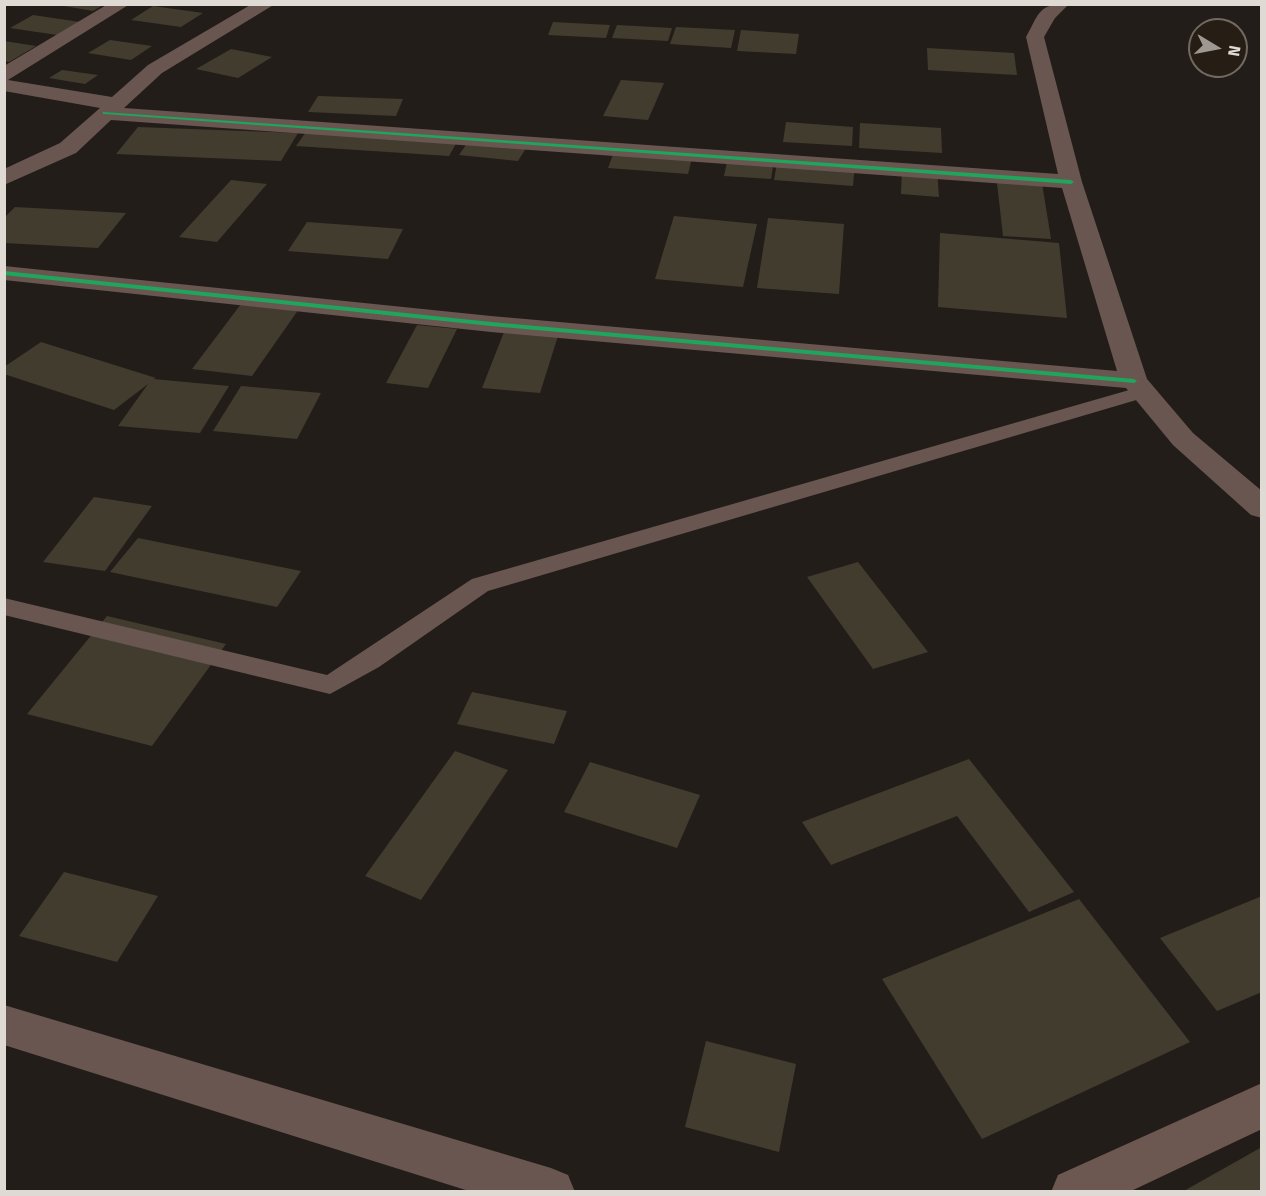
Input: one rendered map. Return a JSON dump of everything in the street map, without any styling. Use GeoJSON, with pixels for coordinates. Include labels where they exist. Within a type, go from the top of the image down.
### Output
{"type":"FeatureCollection","features":[{"type":"Feature","properties":{"kind":"street"},"geometry":{"type":"LineString","coordinates":[[4,75],[121,4]]}},
{"type":"Feature","properties":{"kind":"street"},"geometry":{"type":"LineString","coordinates":[[4,178],[68,148],[155,69],[267,4]]}},
{"type":"Feature","properties":{"kind":"street"},"geometry":{"type":"LineString","coordinates":[[1060,4],[1047,15],[1035,37],[1071,182],[1139,386],[1183,439],[1262,508]]}},
{"type":"Feature","properties":{"kind":"street"},"geometry":{"type":"LineString","coordinates":[[4,85],[110,109],[1071,182]]}},
{"type":"Feature","properties":{"kind":"street"},"geometry":{"type":"LineString","coordinates":[[4,273],[491,324],[1139,386]]}},
{"type":"Feature","properties":{"kind":"street"},"geometry":{"type":"LineString","coordinates":[[4,1025],[551,1191]]}},
{"type":"Feature","properties":{"kind":"street"},"geometry":{"type":"LineString","coordinates":[[1075,1191],[1262,1105]]}},
{"type":"Feature","properties":{"kind":"lane"},"geometry":{"type":"LineString","coordinates":[[4,606],[330,685],[370,661],[480,585],[1139,386]]}},
{"type":"Feature","properties":{"kind":"building"},"geometry":{"type":"Polygon","coordinates":[[[58,5],[103,5],[93,11],[58,5]]]}},
{"type":"Feature","properties":{"kind":"building"},"geometry":{"type":"Polygon","coordinates":[[[153,6],[203,13],[181,27],[131,20],[153,6]]]}},
{"type":"Feature","properties":{"kind":"building"},"geometry":{"type":"Polygon","coordinates":[[[33,15],[80,22],[57,35],[10,28],[33,15]]]}},
{"type":"Feature","properties":{"kind":"building"},"geometry":{"type":"Polygon","coordinates":[[[553,22],[610,25],[606,38],[548,35],[553,22]]]}},
{"type":"Feature","properties":{"kind":"building"},"geometry":{"type":"Polygon","coordinates":[[[617,25],[672,28],[668,41],[612,38],[617,25]]]}},
{"type":"Feature","properties":{"kind":"building"},"geometry":{"type":"Polygon","coordinates":[[[676,27],[735,30],[731,48],[670,44],[676,27]]]}},
{"type":"Feature","properties":{"kind":"building"},"geometry":{"type":"Polygon","coordinates":[[[741,30],[799,34],[796,54],[737,51],[741,30]]]}},
{"type":"Feature","properties":{"kind":"building"},"geometry":{"type":"Polygon","coordinates":[[[110,40],[152,46],[131,60],[88,53],[110,40]]]}},
{"type":"Feature","properties":{"kind":"building"},"geometry":{"type":"Polygon","coordinates":[[[4,41],[36,46],[9,62],[4,61],[4,41]]]}},
{"type":"Feature","properties":{"kind":"building"},"geometry":{"type":"Polygon","coordinates":[[[927,48],[1014,53],[1017,75],[928,70],[927,48]]]}},
{"type":"Feature","properties":{"kind":"building"},"geometry":{"type":"Polygon","coordinates":[[[231,49],[272,57],[238,78],[196,69],[231,49]]]}},
{"type":"Feature","properties":{"kind":"building"},"geometry":{"type":"Polygon","coordinates":[[[62,70],[98,75],[85,84],[49,78],[62,70]]]}},
{"type":"Feature","properties":{"kind":"building"},"geometry":{"type":"Polygon","coordinates":[[[621,80],[664,83],[648,120],[603,116],[621,80]]]}},
{"type":"Feature","properties":{"kind":"building"},"geometry":{"type":"Polygon","coordinates":[[[318,96],[403,99],[396,116],[308,112],[318,96]]]}},
{"type":"Feature","properties":{"kind":"building"},"geometry":{"type":"Polygon","coordinates":[[[786,122],[853,127],[852,146],[783,142],[786,122]]]}},
{"type":"Feature","properties":{"kind":"building"},"geometry":{"type":"Polygon","coordinates":[[[860,123],[941,128],[942,153],[859,148],[860,123]]]}},
{"type":"Feature","properties":{"kind":"building"},"geometry":{"type":"Polygon","coordinates":[[[311,125],[461,135],[449,156],[296,146],[311,125]]]}},
{"type":"Feature","properties":{"kind":"building"},"geometry":{"type":"Polygon","coordinates":[[[138,127],[298,133],[281,161],[116,154],[138,127]]]}},
{"type":"Feature","properties":{"kind":"building"},"geometry":{"type":"Polygon","coordinates":[[[472,136],[530,142],[518,161],[459,155],[472,136]]]}},
{"type":"Feature","properties":{"kind":"building"},"geometry":{"type":"Polygon","coordinates":[[[615,149],[693,154],[688,174],[608,168],[615,149]]]}},
{"type":"Feature","properties":{"kind":"building"},"geometry":{"type":"Polygon","coordinates":[[[728,157],[774,160],[771,179],[724,176],[728,157]]]}},
{"type":"Feature","properties":{"kind":"building"},"geometry":{"type":"Polygon","coordinates":[[[778,157],[855,162],[853,186],[774,180],[778,157]]]}},
{"type":"Feature","properties":{"kind":"building"},"geometry":{"type":"Polygon","coordinates":[[[902,167],[937,169],[939,197],[901,194],[902,167]]]}},
{"type":"Feature","properties":{"kind":"building"},"geometry":{"type":"Polygon","coordinates":[[[996,174],[1041,177],[1051,239],[1003,236],[996,174]]]}},
{"type":"Feature","properties":{"kind":"building"},"geometry":{"type":"Polygon","coordinates":[[[231,180],[267,184],[217,242],[179,237],[231,180]]]}},
{"type":"Feature","properties":{"kind":"building"},"geometry":{"type":"Polygon","coordinates":[[[15,207],[126,213],[98,248],[4,243],[4,218],[15,207]]]}},
{"type":"Feature","properties":{"kind":"building"},"geometry":{"type":"Polygon","coordinates":[[[674,216],[757,224],[743,287],[655,279],[674,216]]]}},
{"type":"Feature","properties":{"kind":"building"},"geometry":{"type":"Polygon","coordinates":[[[768,218],[844,224],[839,294],[757,288],[768,218]]]}},
{"type":"Feature","properties":{"kind":"building"},"geometry":{"type":"Polygon","coordinates":[[[307,222],[403,229],[388,259],[288,251],[307,222]]]}},
{"type":"Feature","properties":{"kind":"building"},"geometry":{"type":"Polygon","coordinates":[[[940,233],[1059,243],[1067,318],[938,307],[940,233]]]}},
{"type":"Feature","properties":{"kind":"building"},"geometry":{"type":"Polygon","coordinates":[[[244,300],[301,306],[252,376],[192,369],[244,300]]]}},
{"type":"Feature","properties":{"kind":"building"},"geometry":{"type":"Polygon","coordinates":[[[417,325],[457,329],[428,388],[386,383],[417,325]]]}},
{"type":"Feature","properties":{"kind":"building"},"geometry":{"type":"Polygon","coordinates":[[[504,332],[558,336],[540,393],[482,388],[504,332]]]}},
{"type":"Feature","properties":{"kind":"building"},"geometry":{"type":"Polygon","coordinates":[[[41,342],[156,378],[153,379],[229,386],[200,433],[118,426],[148,384],[114,410],[4,374],[4,367],[41,342]]]}},
{"type":"Feature","properties":{"kind":"building"},"geometry":{"type":"Polygon","coordinates":[[[241,386],[321,393],[297,439],[213,431],[241,386]]]}},
{"type":"Feature","properties":{"kind":"building"},"geometry":{"type":"Polygon","coordinates":[[[94,497],[152,506],[105,571],[43,562],[94,497]]]}},
{"type":"Feature","properties":{"kind":"building"},"geometry":{"type":"Polygon","coordinates":[[[138,538],[301,571],[277,607],[110,572],[138,538]]]}},
{"type":"Feature","properties":{"kind":"building"},"geometry":{"type":"Polygon","coordinates":[[[858,562],[928,652],[873,669],[807,577],[858,562]]]}},
{"type":"Feature","properties":{"kind":"building"},"geometry":{"type":"Polygon","coordinates":[[[107,616],[226,644],[152,746],[27,714],[107,616]]]}},
{"type":"Feature","properties":{"kind":"building"},"geometry":{"type":"Polygon","coordinates":[[[472,692],[567,711],[554,744],[457,724],[472,692]]]}},
{"type":"Feature","properties":{"kind":"building"},"geometry":{"type":"Polygon","coordinates":[[[455,751],[508,770],[421,900],[365,876],[455,751]]]}},
{"type":"Feature","properties":{"kind":"building"},"geometry":{"type":"Polygon","coordinates":[[[969,759],[1074,892],[1029,912],[957,816],[831,865],[802,822],[969,759]]]}},
{"type":"Feature","properties":{"kind":"building"},"geometry":{"type":"Polygon","coordinates":[[[590,762],[700,795],[677,848],[564,812],[590,762]]]}},
{"type":"Feature","properties":{"kind":"building"},"geometry":{"type":"Polygon","coordinates":[[[64,872],[158,896],[117,962],[19,936],[64,872]]]}},
{"type":"Feature","properties":{"kind":"building"},"geometry":{"type":"Polygon","coordinates":[[[1262,896],[1262,992],[1217,1011],[1160,938],[1262,896]]]}},
{"type":"Feature","properties":{"kind":"building"},"geometry":{"type":"Polygon","coordinates":[[[1079,899],[1190,1042],[982,1139],[882,979],[1079,899]]]}},
{"type":"Feature","properties":{"kind":"building"},"geometry":{"type":"Polygon","coordinates":[[[706,1041],[796,1064],[779,1152],[685,1127],[706,1041]]]}},
{"type":"Feature","properties":{"kind":"building"},"geometry":{"type":"Polygon","coordinates":[[[1262,1147],[1262,1192],[1182,1192],[1262,1147]]]}},
{"type":"Feature","properties":{"kind":"cycle path"},"geometry":{"type":"LineString","coordinates":[[105,113],[1071,182]]}},
{"type":"Feature","properties":{"kind":"cycle path"},"geometry":{"type":"LineString","coordinates":[[4,273],[491,324],[1134,381]]}}]}
